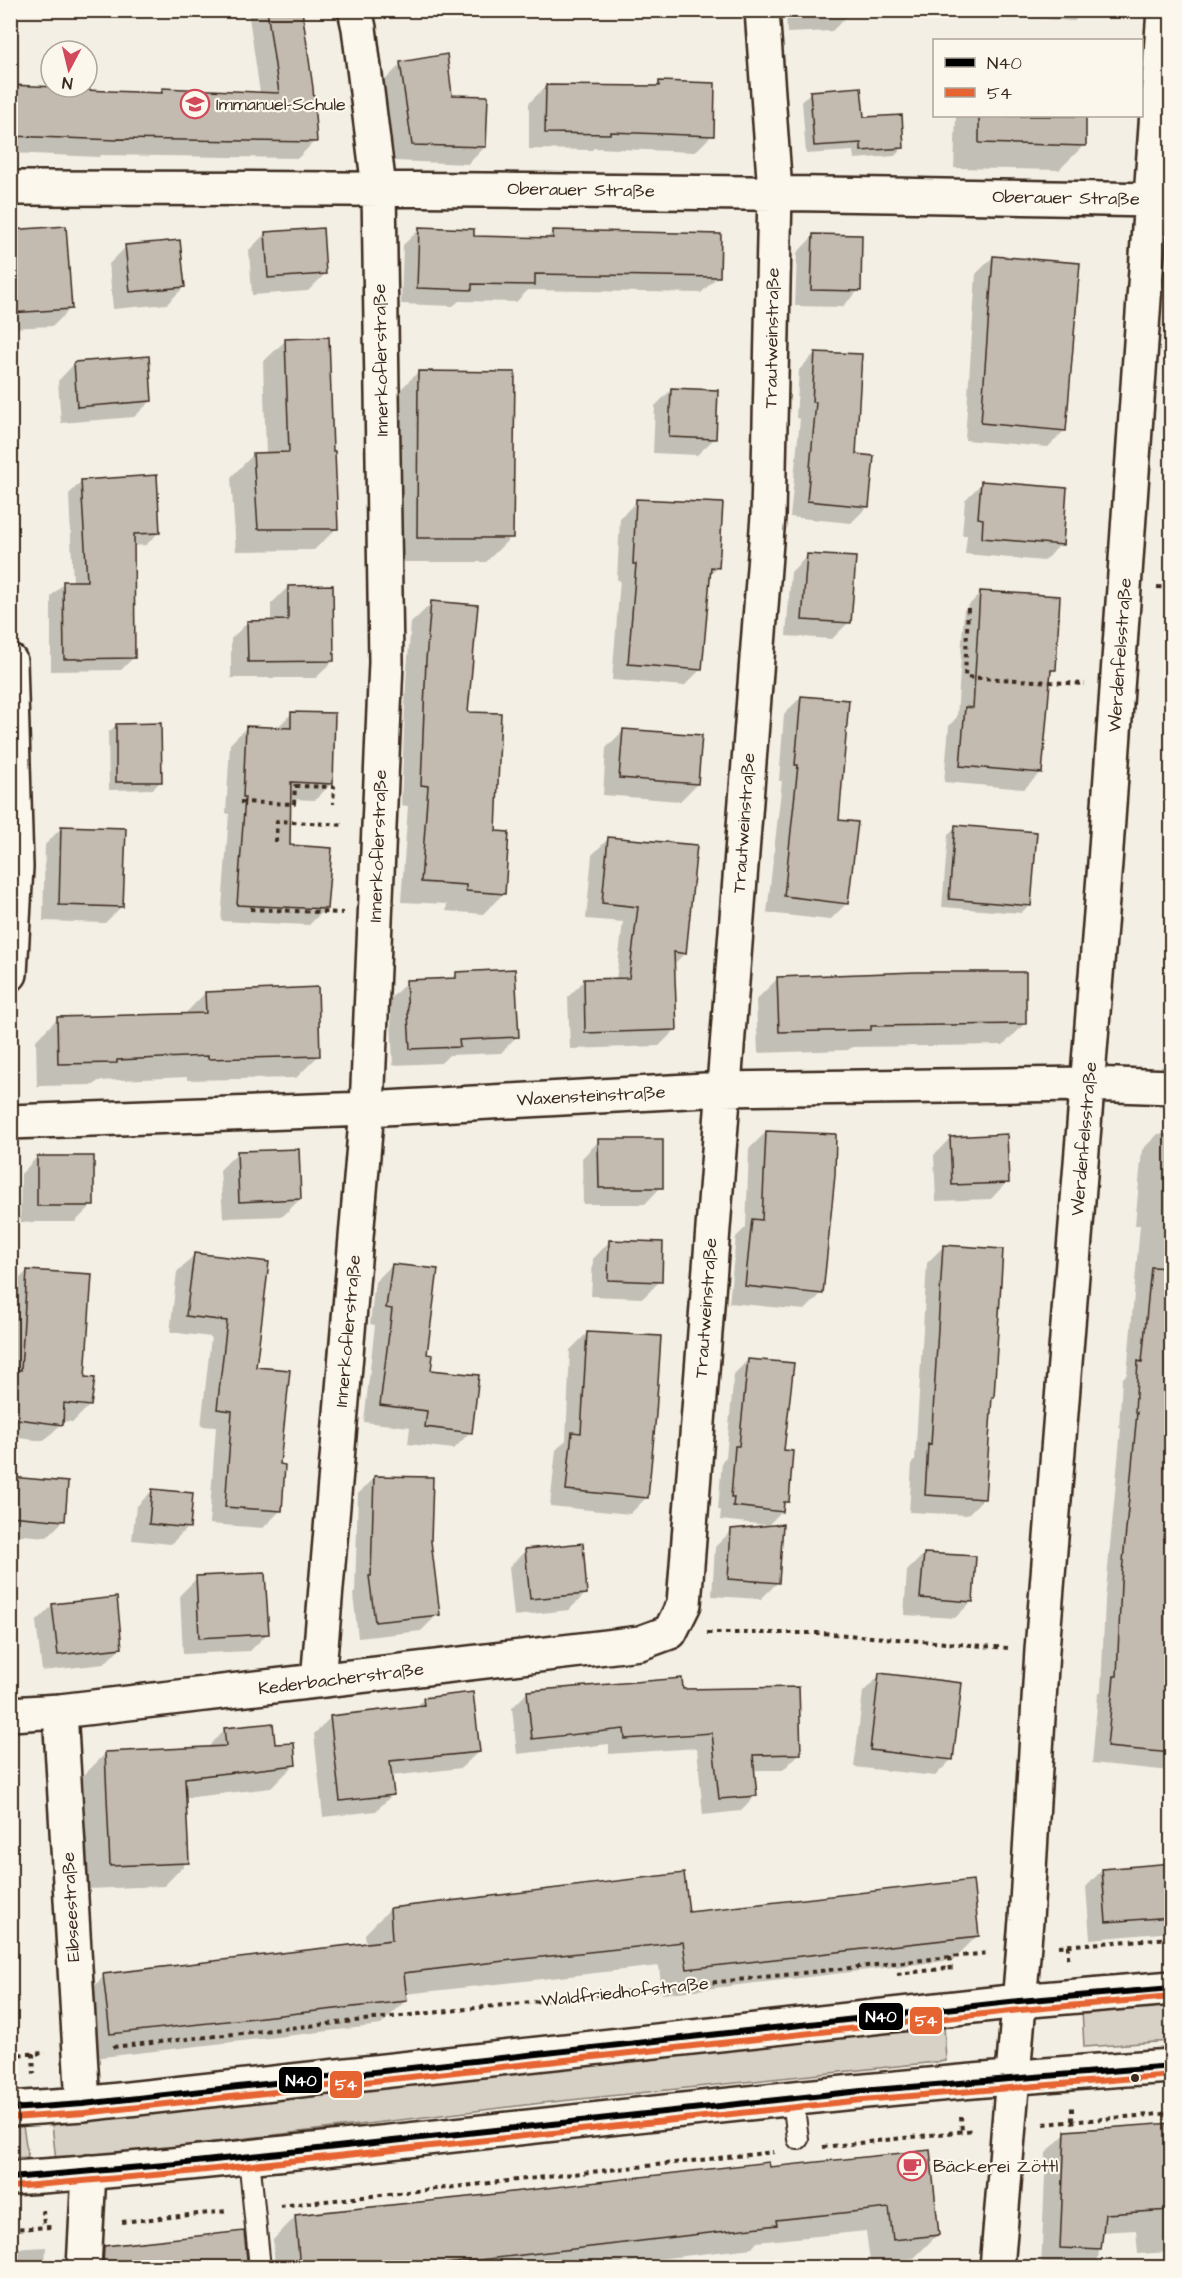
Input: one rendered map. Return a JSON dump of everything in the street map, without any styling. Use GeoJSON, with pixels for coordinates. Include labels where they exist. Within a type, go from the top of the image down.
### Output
{"type":"FeatureCollection","features":[{"type":"Feature","properties":{"kind":"street","name":"Innerkoflerstraße"},"geometry":{"type":"LineString","coordinates":[[318,1682],[367,1110],[386,662],[379,188],[355,10]]}},
{"type":"Feature","properties":{"kind":"street","name":"Trautweinstraße"},"geometry":{"type":"LineString","coordinates":[[670,1632],[684,1604],[768,516],[775,192],[762,10]]}},
{"type":"Feature","properties":{"kind":"street","name":"Werdenfelsstraße"},"geometry":{"type":"LineString","coordinates":[[997,2268],[1024,1949],[1042,1650],[1089,1084],[1164,10]]}},
{"type":"Feature","properties":{"kind":"street","name":"Oberauer Straße"},"geometry":{"type":"LineString","coordinates":[[10,188],[379,188],[775,192],[1150,200]]}},
{"type":"Feature","properties":{"kind":"street"},"geometry":{"type":"LineString","coordinates":[[10,661],[16,867],[10,974]]}},
{"type":"Feature","properties":{"kind":"street","name":"Waxensteinstraße"},"geometry":{"type":"LineString","coordinates":[[10,1122],[367,1110],[723,1089],[1089,1084],[1172,1087]]}},
{"type":"Feature","properties":{"kind":"street","name":"Kederbacherstraße"},"geometry":{"type":"LineString","coordinates":[[10,1714],[60,1711],[318,1682],[640,1643],[670,1632]]}},
{"type":"Feature","properties":{"kind":"street","name":"Eibseestraße"},"geometry":{"type":"LineString","coordinates":[[60,1711],[83,2104]]}},
{"type":"Feature","properties":{"kind":"street"},"geometry":{"type":"LineString","coordinates":[[10,2109],[83,2104],[1019,2001],[1172,1988]]}},
{"type":"Feature","properties":{"kind":"street"},"geometry":{"type":"LineString","coordinates":[[10,2178],[249,2157],[1073,2072],[1172,2066]]}},
{"type":"Feature","properties":{"kind":"street"},"geometry":{"type":"LineString","coordinates":[[84,2268],[88,2172]]}},
{"type":"Feature","properties":{"kind":"lane"},"geometry":{"type":"LineString","coordinates":[[790,2145],[793,2100]]}},
{"type":"Feature","properties":{"kind":"lane"},"geometry":{"type":"LineString","coordinates":[[249,2157],[260,2268]]}},
{"type":"Feature","properties":{"kind":"path"},"geometry":{"type":"LineString","coordinates":[[968,608],[965,677],[1118,686]]}},
{"type":"Feature","properties":{"kind":"path"},"geometry":{"type":"LineString","coordinates":[[240,802],[294,804],[295,786],[334,788],[333,804]]}},
{"type":"Feature","properties":{"kind":"path"},"geometry":{"type":"LineString","coordinates":[[276,842],[277,821],[379,827]]}},
{"type":"Feature","properties":{"kind":"path"},"geometry":{"type":"LineString","coordinates":[[250,909],[375,915]]}},
{"type":"Feature","properties":{"kind":"path"},"geometry":{"type":"LineString","coordinates":[[670,1632],[822,1633],[1042,1650]]}},
{"type":"Feature","properties":{"kind":"path","name":"Waldfriedhofstraße"},"geometry":{"type":"LineString","coordinates":[[79,2050],[1024,1949],[1172,1938]]}},
{"type":"Feature","properties":{"kind":"path"},"geometry":{"type":"LineString","coordinates":[[897,1974],[951,1968]]}},
{"type":"Feature","properties":{"kind":"path"},"geometry":{"type":"LineString","coordinates":[[10,2055],[33,2054]]}},
{"type":"Feature","properties":{"kind":"path"},"geometry":{"type":"LineString","coordinates":[[821,2147],[1172,2113]]}},
{"type":"Feature","properties":{"kind":"path"},"geometry":{"type":"LineString","coordinates":[[86,2226],[255,2209],[790,2145]]}},
{"type":"Feature","properties":{"kind":"path"},"geometry":{"type":"LineString","coordinates":[[10,2229],[44,2227]]}},
{"type":"Feature","properties":{"kind":"shaded area"},"geometry":{"type":"Polygon","coordinates":[[[1171,2003],[1171,2041],[1084,2047],[1082,2009],[1171,2003]]]}},
{"type":"Feature","properties":{"kind":"shaded area"},"geometry":{"type":"Polygon","coordinates":[[[944,2025],[946,2061],[542,2103],[56,2161],[52,2125],[544,2066],[944,2025]]]}},
{"type":"Feature","properties":{"kind":"shaded area"},"geometry":{"type":"Polygon","coordinates":[[[11,2120],[22,2120],[28,2157],[11,2158],[11,2120]]]}},
{"type":"Feature","properties":{"kind":"building"},"geometry":{"type":"Polygon","coordinates":[[[267,10],[302,10],[313,88],[317,142],[117,140],[10,136],[10,85],[39,86],[39,99],[99,99],[99,91],[162,93],[162,88],[279,93],[267,10]]]}},
{"type":"Feature","properties":{"kind":"building"},"geometry":{"type":"Polygon","coordinates":[[[447,54],[452,95],[488,96],[486,147],[412,145],[400,62],[447,54]]]}},
{"type":"Feature","properties":{"kind":"building"},"geometry":{"type":"Polygon","coordinates":[[[659,81],[715,83],[714,136],[610,132],[610,134],[545,133],[546,85],[659,86],[659,81]]]}},
{"type":"Feature","properties":{"kind":"building"},"geometry":{"type":"Polygon","coordinates":[[[861,87],[864,117],[902,115],[904,148],[861,151],[861,143],[814,146],[810,91],[861,87]]]}},
{"type":"Feature","properties":{"kind":"building"},"geometry":{"type":"Polygon","coordinates":[[[979,117],[1086,117],[1086,146],[979,143],[979,117]]]}},
{"type":"Feature","properties":{"kind":"building"},"geometry":{"type":"Polygon","coordinates":[[[66,226],[72,309],[10,313],[10,230],[66,226]]]}},
{"type":"Feature","properties":{"kind":"building"},"geometry":{"type":"Polygon","coordinates":[[[419,227],[474,229],[474,236],[553,238],[553,230],[721,234],[720,277],[535,274],[535,285],[472,284],[472,290],[417,288],[419,227]]]}},
{"type":"Feature","properties":{"kind":"building"},"geometry":{"type":"Polygon","coordinates":[[[323,228],[326,274],[268,278],[265,232],[323,228]]]}},
{"type":"Feature","properties":{"kind":"building"},"geometry":{"type":"Polygon","coordinates":[[[813,234],[862,235],[861,291],[811,290],[813,234]]]}},
{"type":"Feature","properties":{"kind":"building"},"geometry":{"type":"Polygon","coordinates":[[[180,240],[185,287],[130,292],[125,245],[180,240]]]}},
{"type":"Feature","properties":{"kind":"building"},"geometry":{"type":"Polygon","coordinates":[[[993,256],[1080,263],[1066,431],[981,423],[993,256]]]}},
{"type":"Feature","properties":{"kind":"building"},"geometry":{"type":"Polygon","coordinates":[[[329,337],[338,529],[258,529],[253,453],[289,452],[285,339],[329,337]]]}},
{"type":"Feature","properties":{"kind":"building"},"geometry":{"type":"Polygon","coordinates":[[[815,352],[862,354],[856,454],[874,456],[869,507],[807,501],[816,402],[812,402],[815,352]]]}},
{"type":"Feature","properties":{"kind":"building"},"geometry":{"type":"Polygon","coordinates":[[[149,356],[152,401],[77,407],[74,362],[149,356]]]}},
{"type":"Feature","properties":{"kind":"building"},"geometry":{"type":"Polygon","coordinates":[[[418,371],[515,372],[513,538],[417,538],[418,371]]]}},
{"type":"Feature","properties":{"kind":"building"},"geometry":{"type":"Polygon","coordinates":[[[671,388],[718,390],[716,439],[669,437],[671,388]]]}},
{"type":"Feature","properties":{"kind":"building"},"geometry":{"type":"Polygon","coordinates":[[[157,475],[160,533],[134,534],[135,658],[64,659],[63,581],[87,581],[81,480],[157,475]]]}},
{"type":"Feature","properties":{"kind":"building"},"geometry":{"type":"Polygon","coordinates":[[[981,481],[1067,488],[1063,545],[982,538],[983,519],[978,518],[981,481]]]}},
{"type":"Feature","properties":{"kind":"building"},"geometry":{"type":"Polygon","coordinates":[[[636,499],[723,503],[719,568],[711,567],[702,670],[628,664],[636,564],[633,564],[636,499]]]}},
{"type":"Feature","properties":{"kind":"building"},"geometry":{"type":"Polygon","coordinates":[[[807,554],[856,557],[851,623],[802,620],[807,554]]]}},
{"type":"Feature","properties":{"kind":"building"},"geometry":{"type":"Polygon","coordinates":[[[333,585],[334,661],[248,662],[247,621],[288,620],[288,586],[333,585]]]}},
{"type":"Feature","properties":{"kind":"building"},"geometry":{"type":"Polygon","coordinates":[[[980,591],[1060,596],[1056,670],[1051,670],[1042,773],[960,766],[965,707],[973,708],[980,591]]]}},
{"type":"Feature","properties":{"kind":"building"},"geometry":{"type":"Polygon","coordinates":[[[431,601],[478,605],[468,712],[501,713],[496,831],[509,832],[505,894],[466,891],[466,885],[421,882],[428,786],[421,785],[431,601]]]}},
{"type":"Feature","properties":{"kind":"building"},"geometry":{"type":"Polygon","coordinates":[[[801,696],[849,700],[839,820],[858,822],[848,904],[784,896],[798,765],[795,765],[801,696]]]}},
{"type":"Feature","properties":{"kind":"building"},"geometry":{"type":"Polygon","coordinates":[[[291,712],[335,713],[333,784],[291,782],[290,845],[332,848],[327,909],[237,905],[245,797],[243,797],[246,726],[291,728],[291,712]]]}},
{"type":"Feature","properties":{"kind":"building"},"geometry":{"type":"Polygon","coordinates":[[[161,723],[162,782],[116,782],[116,724],[161,723]]]}},
{"type":"Feature","properties":{"kind":"building"},"geometry":{"type":"Polygon","coordinates":[[[623,729],[702,735],[698,784],[619,778],[623,729]]]}},
{"type":"Feature","properties":{"kind":"building"},"geometry":{"type":"Polygon","coordinates":[[[955,825],[1037,832],[1031,906],[949,899],[955,825]]]}},
{"type":"Feature","properties":{"kind":"building"},"geometry":{"type":"Polygon","coordinates":[[[61,826],[126,828],[123,907],[59,905],[61,826]]]}},
{"type":"Feature","properties":{"kind":"building"},"geometry":{"type":"Polygon","coordinates":[[[608,837],[697,845],[686,954],[674,952],[677,1030],[585,1033],[584,979],[629,978],[638,907],[602,903],[608,837]]]}},
{"type":"Feature","properties":{"kind":"building"},"geometry":{"type":"Polygon","coordinates":[[[515,969],[519,1037],[459,1040],[460,1047],[410,1049],[406,980],[456,978],[456,972],[515,969]]]}},
{"type":"Feature","properties":{"kind":"building"},"geometry":{"type":"Polygon","coordinates":[[[916,972],[1026,972],[1026,1024],[871,1026],[871,1030],[779,1032],[777,977],[916,972]]]}},
{"type":"Feature","properties":{"kind":"building"},"geometry":{"type":"Polygon","coordinates":[[[318,987],[320,1056],[208,1059],[208,1056],[117,1060],[117,1063],[58,1064],[57,1017],[206,1013],[205,992],[318,987]]]}},
{"type":"Feature","properties":{"kind":"building"},"geometry":{"type":"Polygon","coordinates":[[[766,1131],[836,1134],[835,1175],[823,1294],[745,1286],[752,1219],[762,1220],[766,1131]]]}},
{"type":"Feature","properties":{"kind":"building"},"geometry":{"type":"Polygon","coordinates":[[[1007,1134],[1009,1183],[952,1185],[950,1137],[1007,1134]]]}},
{"type":"Feature","properties":{"kind":"building"},"geometry":{"type":"Polygon","coordinates":[[[598,1139],[663,1139],[663,1188],[599,1188],[598,1139]]]}},
{"type":"Feature","properties":{"kind":"building"},"geometry":{"type":"Polygon","coordinates":[[[299,1149],[301,1199],[239,1202],[237,1151],[299,1149]]]}},
{"type":"Feature","properties":{"kind":"building"},"geometry":{"type":"Polygon","coordinates":[[[37,1156],[94,1156],[94,1206],[37,1206],[37,1156]]]}},
{"type":"Feature","properties":{"kind":"building"},"geometry":{"type":"Polygon","coordinates":[[[609,1240],[663,1242],[662,1282],[608,1280],[609,1240]]]}},
{"type":"Feature","properties":{"kind":"building"},"geometry":{"type":"Polygon","coordinates":[[[943,1245],[1003,1249],[985,1499],[925,1495],[928,1444],[931,1445],[943,1245]]]}},
{"type":"Feature","properties":{"kind":"building"},"geometry":{"type":"Polygon","coordinates":[[[194,1253],[269,1262],[256,1367],[290,1370],[280,1464],[285,1465],[282,1511],[225,1507],[232,1411],[217,1409],[227,1321],[186,1316],[194,1253]]]}},
{"type":"Feature","properties":{"kind":"building"},"geometry":{"type":"Polygon","coordinates":[[[392,1264],[438,1269],[427,1354],[433,1355],[431,1370],[479,1375],[472,1433],[425,1427],[427,1411],[380,1405],[392,1309],[386,1308],[392,1264]]]}},
{"type":"Feature","properties":{"kind":"building"},"geometry":{"type":"Polygon","coordinates":[[[1151,1267],[1172,1268],[1172,1753],[1107,1747],[1114,1676],[1117,1676],[1121,1583],[1137,1412],[1135,1412],[1138,1361],[1142,1362],[1151,1267]]]}},
{"type":"Feature","properties":{"kind":"building"},"geometry":{"type":"Polygon","coordinates":[[[27,1270],[92,1274],[85,1377],[95,1378],[91,1406],[64,1403],[63,1425],[10,1418],[15,1369],[21,1370],[27,1270]]]}},
{"type":"Feature","properties":{"kind":"building"},"geometry":{"type":"Polygon","coordinates":[[[587,1332],[661,1336],[648,1498],[566,1490],[572,1432],[581,1433],[587,1332]]]}},
{"type":"Feature","properties":{"kind":"building"},"geometry":{"type":"Polygon","coordinates":[[[748,1359],[794,1363],[784,1450],[793,1451],[789,1502],[784,1502],[783,1512],[733,1506],[734,1497],[731,1497],[735,1446],[739,1446],[748,1359]]]}},
{"type":"Feature","properties":{"kind":"building"},"geometry":{"type":"Polygon","coordinates":[[[374,1476],[433,1477],[431,1541],[440,1615],[375,1622],[369,1576],[371,1576],[374,1476]]]}},
{"type":"Feature","properties":{"kind":"building"},"geometry":{"type":"Polygon","coordinates":[[[10,1477],[68,1482],[65,1521],[10,1516],[10,1477]]]}},
{"type":"Feature","properties":{"kind":"building"},"geometry":{"type":"Polygon","coordinates":[[[152,1489],[193,1493],[190,1528],[149,1524],[152,1489]]]}},
{"type":"Feature","properties":{"kind":"building"},"geometry":{"type":"Polygon","coordinates":[[[783,1524],[779,1583],[728,1579],[731,1529],[783,1524]]]}},
{"type":"Feature","properties":{"kind":"building"},"geometry":{"type":"Polygon","coordinates":[[[583,1543],[587,1594],[530,1599],[525,1549],[583,1543]]]}},
{"type":"Feature","properties":{"kind":"building"},"geometry":{"type":"Polygon","coordinates":[[[924,1553],[976,1556],[973,1602],[920,1598],[924,1553]]]}},
{"type":"Feature","properties":{"kind":"building"},"geometry":{"type":"Polygon","coordinates":[[[265,1573],[269,1634],[199,1638],[196,1576],[265,1573]]]}},
{"type":"Feature","properties":{"kind":"building"},"geometry":{"type":"Polygon","coordinates":[[[117,1597],[122,1648],[58,1655],[52,1604],[117,1597]]]}},
{"type":"Feature","properties":{"kind":"building"},"geometry":{"type":"Polygon","coordinates":[[[879,1673],[962,1683],[953,1760],[870,1750],[879,1673]]]}},
{"type":"Feature","properties":{"kind":"building"},"geometry":{"type":"Polygon","coordinates":[[[682,1678],[683,1689],[799,1687],[801,1754],[753,1755],[757,1796],[719,1799],[712,1733],[625,1739],[624,1729],[532,1739],[527,1691],[682,1678]]]}},
{"type":"Feature","properties":{"kind":"building"},"geometry":{"type":"Polygon","coordinates":[[[473,1692],[480,1752],[390,1761],[394,1795],[340,1801],[330,1716],[424,1705],[423,1698],[473,1692]]]}},
{"type":"Feature","properties":{"kind":"building"},"geometry":{"type":"Polygon","coordinates":[[[273,1723],[275,1744],[294,1743],[296,1765],[185,1778],[189,1863],[110,1866],[105,1752],[226,1746],[224,1728],[273,1723]]]}},
{"type":"Feature","properties":{"kind":"building"},"geometry":{"type":"Polygon","coordinates":[[[1172,1863],[1172,1917],[1106,1922],[1102,1869],[1172,1863]]]}},
{"type":"Feature","properties":{"kind":"building"},"geometry":{"type":"Polygon","coordinates":[[[684,1873],[689,1912],[973,1880],[979,1936],[687,1969],[683,1942],[504,1961],[404,1973],[407,2001],[110,2034],[103,1974],[392,1940],[390,1908],[684,1873]]]}},
{"type":"Feature","properties":{"kind":"building"},"geometry":{"type":"Polygon","coordinates":[[[1172,2123],[1172,2210],[1105,2214],[1101,2250],[1060,2248],[1065,2131],[1172,2123]]]}},
{"type":"Feature","properties":{"kind":"building"},"geometry":{"type":"Polygon","coordinates":[[[930,2150],[939,2235],[893,2240],[889,2208],[776,2220],[777,2225],[411,2268],[300,2268],[295,2215],[769,2162],[770,2167],[930,2150]]]}},
{"type":"Feature","properties":{"kind":"building"},"geometry":{"type":"Polygon","coordinates":[[[244,2231],[248,2268],[103,2268],[104,2246],[244,2231]]]}},
{"type":"Feature","properties":{"kind":"transit line","name":"N40"},"geometry":{"type":"LineString","coordinates":[[10,2109],[83,2104],[1019,2001],[1172,1988]]}},
{"type":"Feature","properties":{"kind":"transit line","name":"54"},"geometry":{"type":"LineString","coordinates":[[11,2118],[84,2113],[1020,2010],[1172,1997]]}},
{"type":"Feature","properties":{"kind":"transit line","name":"N40"},"geometry":{"type":"LineString","coordinates":[[10,2178],[177,2164],[861,2091],[1172,2066]]}},
{"type":"Feature","properties":{"kind":"transit line","name":"54"},"geometry":{"type":"LineString","coordinates":[[11,2187],[178,2173],[862,2100],[1172,2075]]}},
{"type":"Feature","properties":{"kind":"place","name":"Immanuel-Schule"},"geometry":{"type":"Point","coordinates":[195,104]}},
{"type":"Feature","properties":{"kind":"place","name":"Bäckerei Zöttl"},"geometry":{"type":"Point","coordinates":[912,2166]}}]}
